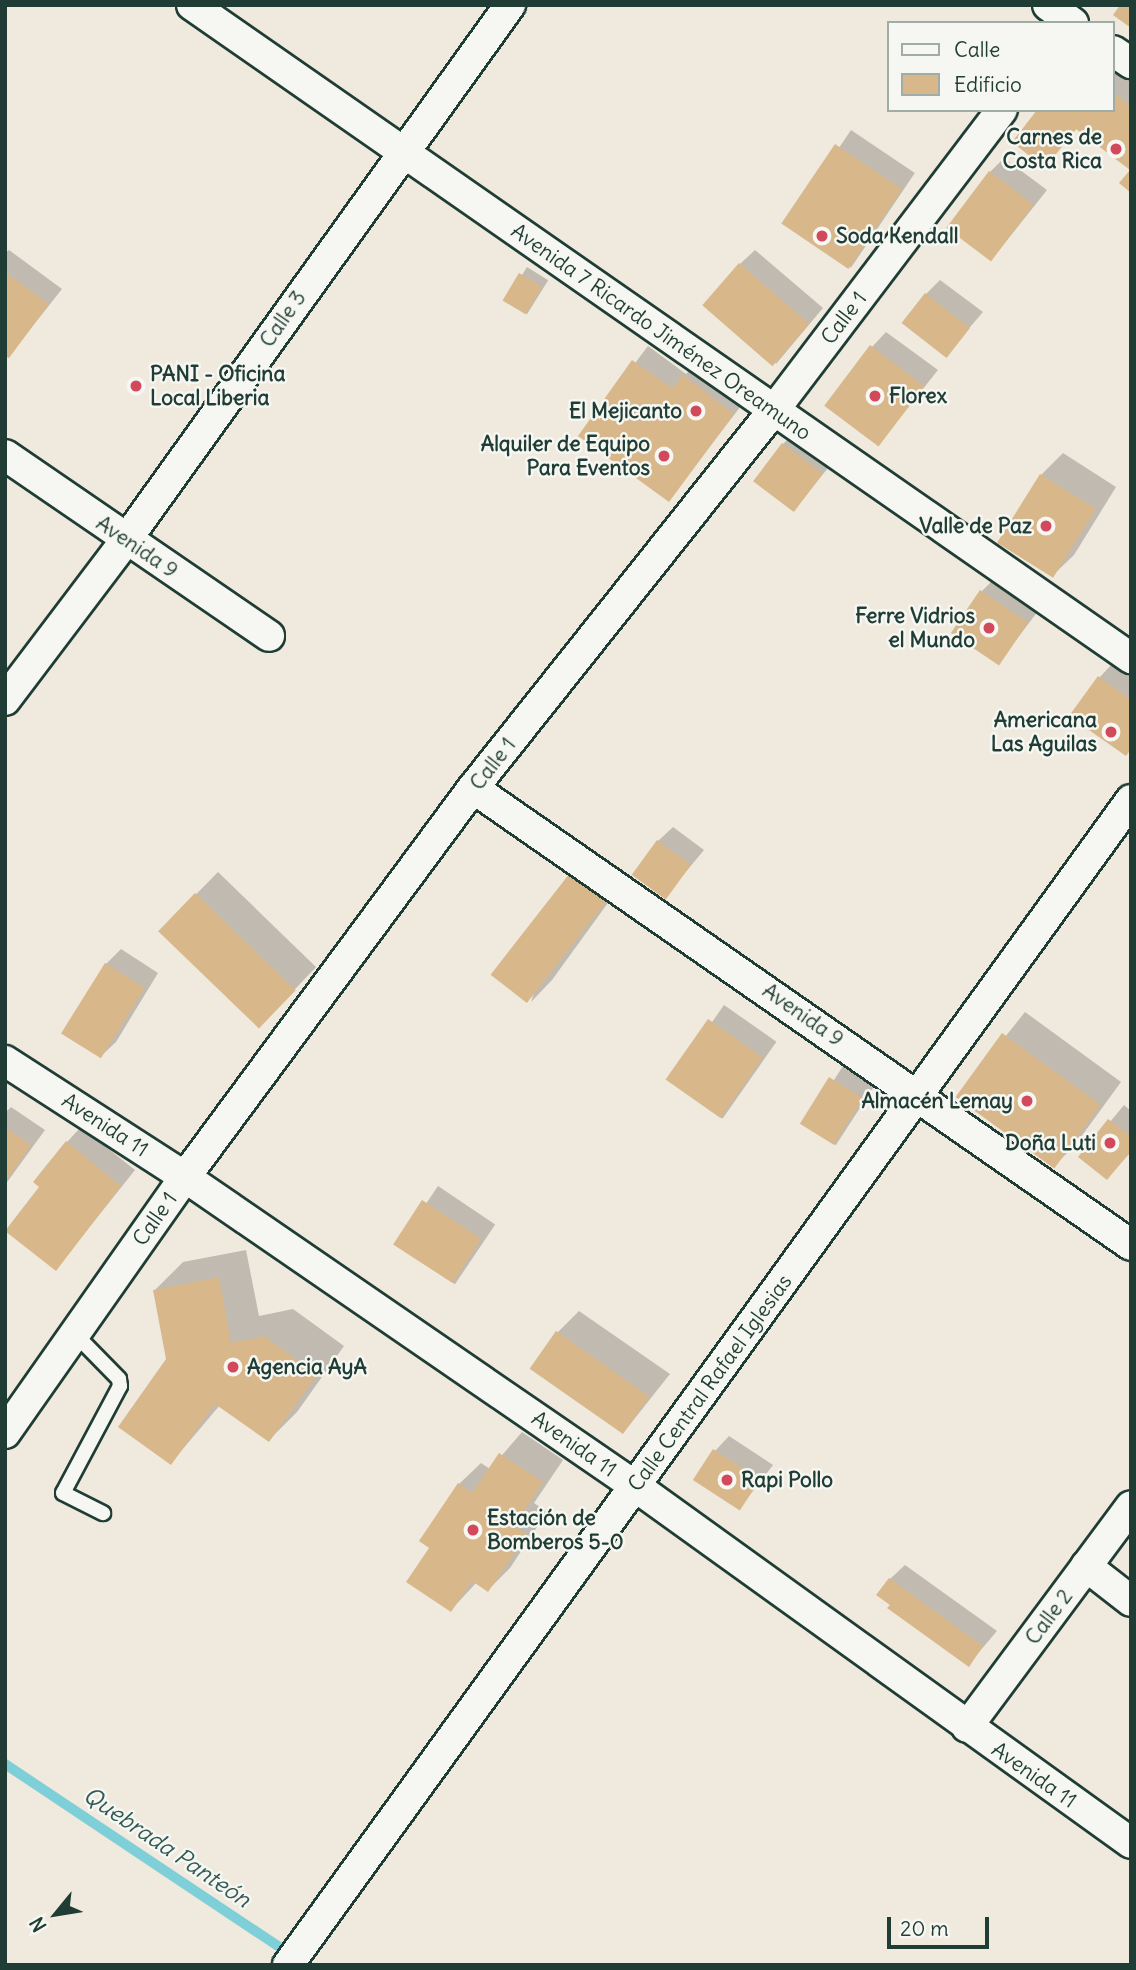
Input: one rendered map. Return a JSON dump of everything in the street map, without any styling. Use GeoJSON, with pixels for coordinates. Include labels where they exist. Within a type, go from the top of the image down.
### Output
{"type":"FeatureCollection","features":[{"type":"Feature","properties":{"kind":"street","name":"Avenida 7 Ricardo Jiménez Oreamuno"},"geometry":{"type":"LineString","coordinates":[[192,5],[1131,658]]}},
{"type":"Feature","properties":{"kind":"street","name":"Calle 3"},"geometry":{"type":"LineString","coordinates":[[7,695],[126,540],[401,152],[510,5]]}},
{"type":"Feature","properties":{"kind":"street"},"geometry":{"type":"LineString","coordinates":[[1115,52],[1131,63]]}},
{"type":"Feature","properties":{"kind":"street","name":"Calle 1"},"geometry":{"type":"LineString","coordinates":[[5,1433],[185,1177],[473,788],[774,410],[1000,112]]}},
{"type":"Feature","properties":{"kind":"street","name":"Avenida 9"},"geometry":{"type":"LineString","coordinates":[[5,455],[269,636]]}},
{"type":"Feature","properties":{"kind":"street","name":"Avenida 9"},"geometry":{"type":"LineString","coordinates":[[473,788],[918,1094],[1131,1245]]}},
{"type":"Feature","properties":{"kind":"street","name":"Calle Central Rafael Iglesias"},"geometry":{"type":"LineString","coordinates":[[288,1965],[1131,800]]}},
{"type":"Feature","properties":{"kind":"street","name":"Avenida 11"},"geometry":{"type":"LineString","coordinates":[[5,1061],[185,1177],[635,1486],[1131,1843]]}},
{"type":"Feature","properties":{"kind":"street","name":"Calle 2"},"geometry":{"type":"LineString","coordinates":[[967,1727],[1131,1506]]}},
{"type":"Feature","properties":{"kind":"street"},"geometry":{"type":"LineString","coordinates":[[1086,1566],[1131,1601]]}},
{"type":"Feature","properties":{"kind":"lane"},"geometry":{"type":"LineString","coordinates":[[75,1334],[117,1374],[120,1386],[63,1493],[103,1513]]}},
{"type":"Feature","properties":{"kind":"building"},"geometry":{"type":"Polygon","coordinates":[[[1120,5],[1131,5],[1131,28],[1113,15],[1120,5]]]}},
{"type":"Feature","properties":{"kind":"building"},"geometry":{"type":"Polygon","coordinates":[[[1115,94],[1131,107],[1131,193],[1119,183],[1130,170],[1076,129],[1045,168],[1012,142],[1035,112],[1115,112],[1115,94]]]}},
{"type":"Feature","properties":{"kind":"building"},"geometry":{"type":"Polygon","coordinates":[[[835,144],[902,189],[848,269],[781,224],[835,144]]]}},
{"type":"Feature","properties":{"kind":"building"},"geometry":{"type":"Polygon","coordinates":[[[989,171],[1034,205],[991,261],[946,228],[989,171]]]}},
{"type":"Feature","properties":{"kind":"building"},"geometry":{"type":"Polygon","coordinates":[[[739,263],[809,324],[772,366],[702,305],[739,263]]]}},
{"type":"Feature","properties":{"kind":"building"},"geometry":{"type":"Polygon","coordinates":[[[5,272],[49,304],[9,358],[5,356],[5,272]]]}},
{"type":"Feature","properties":{"kind":"building"},"geometry":{"type":"Polygon","coordinates":[[[519,273],[542,287],[526,314],[503,300],[519,273]]]}},
{"type":"Feature","properties":{"kind":"building"},"geometry":{"type":"Polygon","coordinates":[[[925,293],[970,328],[947,358],[902,323],[925,293]]]}},
{"type":"Feature","properties":{"kind":"building","name":"Florex"},"geometry":{"type":"Polygon","coordinates":[[[870,345],[924,386],[879,447],[824,406],[870,345]]]}},
{"type":"Feature","properties":{"kind":"building"},"geometry":{"type":"Polygon","coordinates":[[[632,360],[672,388],[683,375],[734,414],[669,502],[578,436],[632,360]]]}},
{"type":"Feature","properties":{"kind":"building"},"geometry":{"type":"Polygon","coordinates":[[[782,443],[823,474],[794,512],[753,481],[782,443]]]}},
{"type":"Feature","properties":{"kind":"building","name":"Valle de Paz"},"geometry":{"type":"Polygon","coordinates":[[[1040,474],[1096,509],[1053,578],[997,543],[1040,474]]]}},
{"type":"Feature","properties":{"kind":"building","name":"Ferre Vidrios el Mundo"},"geometry":{"type":"Polygon","coordinates":[[[980,590],[1028,622],[999,666],[951,633],[980,590]]]}},
{"type":"Feature","properties":{"kind":"building","name":"Americana Las Aguilas"},"geometry":{"type":"Polygon","coordinates":[[[1098,676],[1131,700],[1131,749],[1126,756],[1069,716],[1098,676]]]}},
{"type":"Feature","properties":{"kind":"building"},"geometry":{"type":"Polygon","coordinates":[[[657,840],[691,865],[666,899],[632,875],[657,840]]]}},
{"type":"Feature","properties":{"kind":"building"},"geometry":{"type":"Polygon","coordinates":[[[570,873],[606,901],[527,1003],[491,975],[570,873]]]}},
{"type":"Feature","properties":{"kind":"building"},"geometry":{"type":"Polygon","coordinates":[[[195,893],[296,990],[259,1028],[158,931],[195,893]]]}},
{"type":"Feature","properties":{"kind":"building"},"geometry":{"type":"Polygon","coordinates":[[[105,963],[145,988],[101,1058],[61,1033],[105,963]]]}},
{"type":"Feature","properties":{"kind":"building"},"geometry":{"type":"Polygon","coordinates":[[[708,1019],[763,1057],[720,1118],[666,1080],[708,1019]]]}},
{"type":"Feature","properties":{"kind":"building","name":"Almacén Lemay"},"geometry":{"type":"Polygon","coordinates":[[[1002,1033],[1101,1105],[1054,1169],[956,1097],[1002,1033]]]}},
{"type":"Feature","properties":{"kind":"building"},"geometry":{"type":"Polygon","coordinates":[[[829,1077],[863,1098],[834,1145],[800,1124],[829,1077]]]}},
{"type":"Feature","properties":{"kind":"building","name":"Doña Luti"},"geometry":{"type":"Polygon","coordinates":[[[1108,1119],[1131,1136],[1131,1151],[1107,1180],[1078,1157],[1108,1119]]]}},
{"type":"Feature","properties":{"kind":"building"},"geometry":{"type":"Polygon","coordinates":[[[5,1127],[31,1145],[5,1183],[5,1127]]]}},
{"type":"Feature","properties":{"kind":"building"},"geometry":{"type":"Polygon","coordinates":[[[66,1141],[121,1186],[56,1271],[5,1231],[39,1187],[33,1182],[66,1141]]]}},
{"type":"Feature","properties":{"kind":"building"},"geometry":{"type":"Polygon","coordinates":[[[422,1200],[482,1239],[453,1283],[393,1244],[422,1200]]]}},
{"type":"Feature","properties":{"kind":"building","name":"Agencia AyA"},"geometry":{"type":"Polygon","coordinates":[[[219,1277],[231,1343],[264,1336],[317,1375],[269,1442],[215,1404],[171,1465],[118,1427],[166,1359],[153,1290],[219,1277]]]}},
{"type":"Feature","properties":{"kind":"building"},"geometry":{"type":"Polygon","coordinates":[[[556,1331],[649,1396],[623,1434],[530,1369],[556,1331]]]}},
{"type":"Feature","properties":{"kind":"building","name":"Rapi Pollo"},"geometry":{"type":"Polygon","coordinates":[[[713,1449],[760,1479],[740,1511],[693,1480],[713,1449]]]}},
{"type":"Feature","properties":{"kind":"building","name":"Estación de Bomberos 5-0"},"geometry":{"type":"Polygon","coordinates":[[[499,1453],[543,1482],[514,1526],[527,1535],[488,1592],[472,1581],[451,1612],[406,1582],[429,1548],[419,1541],[458,1483],[472,1493],[499,1453]]]}},
{"type":"Feature","properties":{"kind":"building"},"geometry":{"type":"Polygon","coordinates":[[[889,1578],[983,1646],[969,1667],[887,1608],[890,1605],[876,1595],[889,1578]]]}},
{"type":"Feature","properties":{"kind":"waterway","name":"Quebrada Panteón"},"geometry":{"type":"LineString","coordinates":[[5,1764],[291,1955]]}},
{"type":"Feature","properties":{"kind":"place","name":"Carnes de Costa Rica"},"geometry":{"type":"Point","coordinates":[1116,149]}},
{"type":"Feature","properties":{"kind":"place","name":"Soda Kendall"},"geometry":{"type":"Point","coordinates":[822,236]}},
{"type":"Feature","properties":{"kind":"place","name":"PANI - Oficina Local Liberia"},"geometry":{"type":"Point","coordinates":[136,386]}},
{"type":"Feature","properties":{"kind":"place","name":"Florex"},"geometry":{"type":"Point","coordinates":[875,396]}},
{"type":"Feature","properties":{"kind":"place","name":"El Mejicanto"},"geometry":{"type":"Point","coordinates":[696,411]}},
{"type":"Feature","properties":{"kind":"place","name":"Alquiler de Equipo Para Eventos"},"geometry":{"type":"Point","coordinates":[664,456]}},
{"type":"Feature","properties":{"kind":"place","name":"Valle de Paz"},"geometry":{"type":"Point","coordinates":[1046,526]}},
{"type":"Feature","properties":{"kind":"place","name":"Ferre Vidrios el Mundo"},"geometry":{"type":"Point","coordinates":[989,628]}},
{"type":"Feature","properties":{"kind":"place","name":"Americana Las Aguilas"},"geometry":{"type":"Point","coordinates":[1111,732]}},
{"type":"Feature","properties":{"kind":"place","name":"Almacén Lemay"},"geometry":{"type":"Point","coordinates":[1027,1101]}},
{"type":"Feature","properties":{"kind":"place","name":"Doña Luti"},"geometry":{"type":"Point","coordinates":[1110,1143]}},
{"type":"Feature","properties":{"kind":"place","name":"Agencia AyA"},"geometry":{"type":"Point","coordinates":[233,1367]}},
{"type":"Feature","properties":{"kind":"place","name":"Rapi Pollo"},"geometry":{"type":"Point","coordinates":[727,1480]}},
{"type":"Feature","properties":{"kind":"place","name":"Estación de Bomberos 5-0"},"geometry":{"type":"Point","coordinates":[473,1530]}}]}
